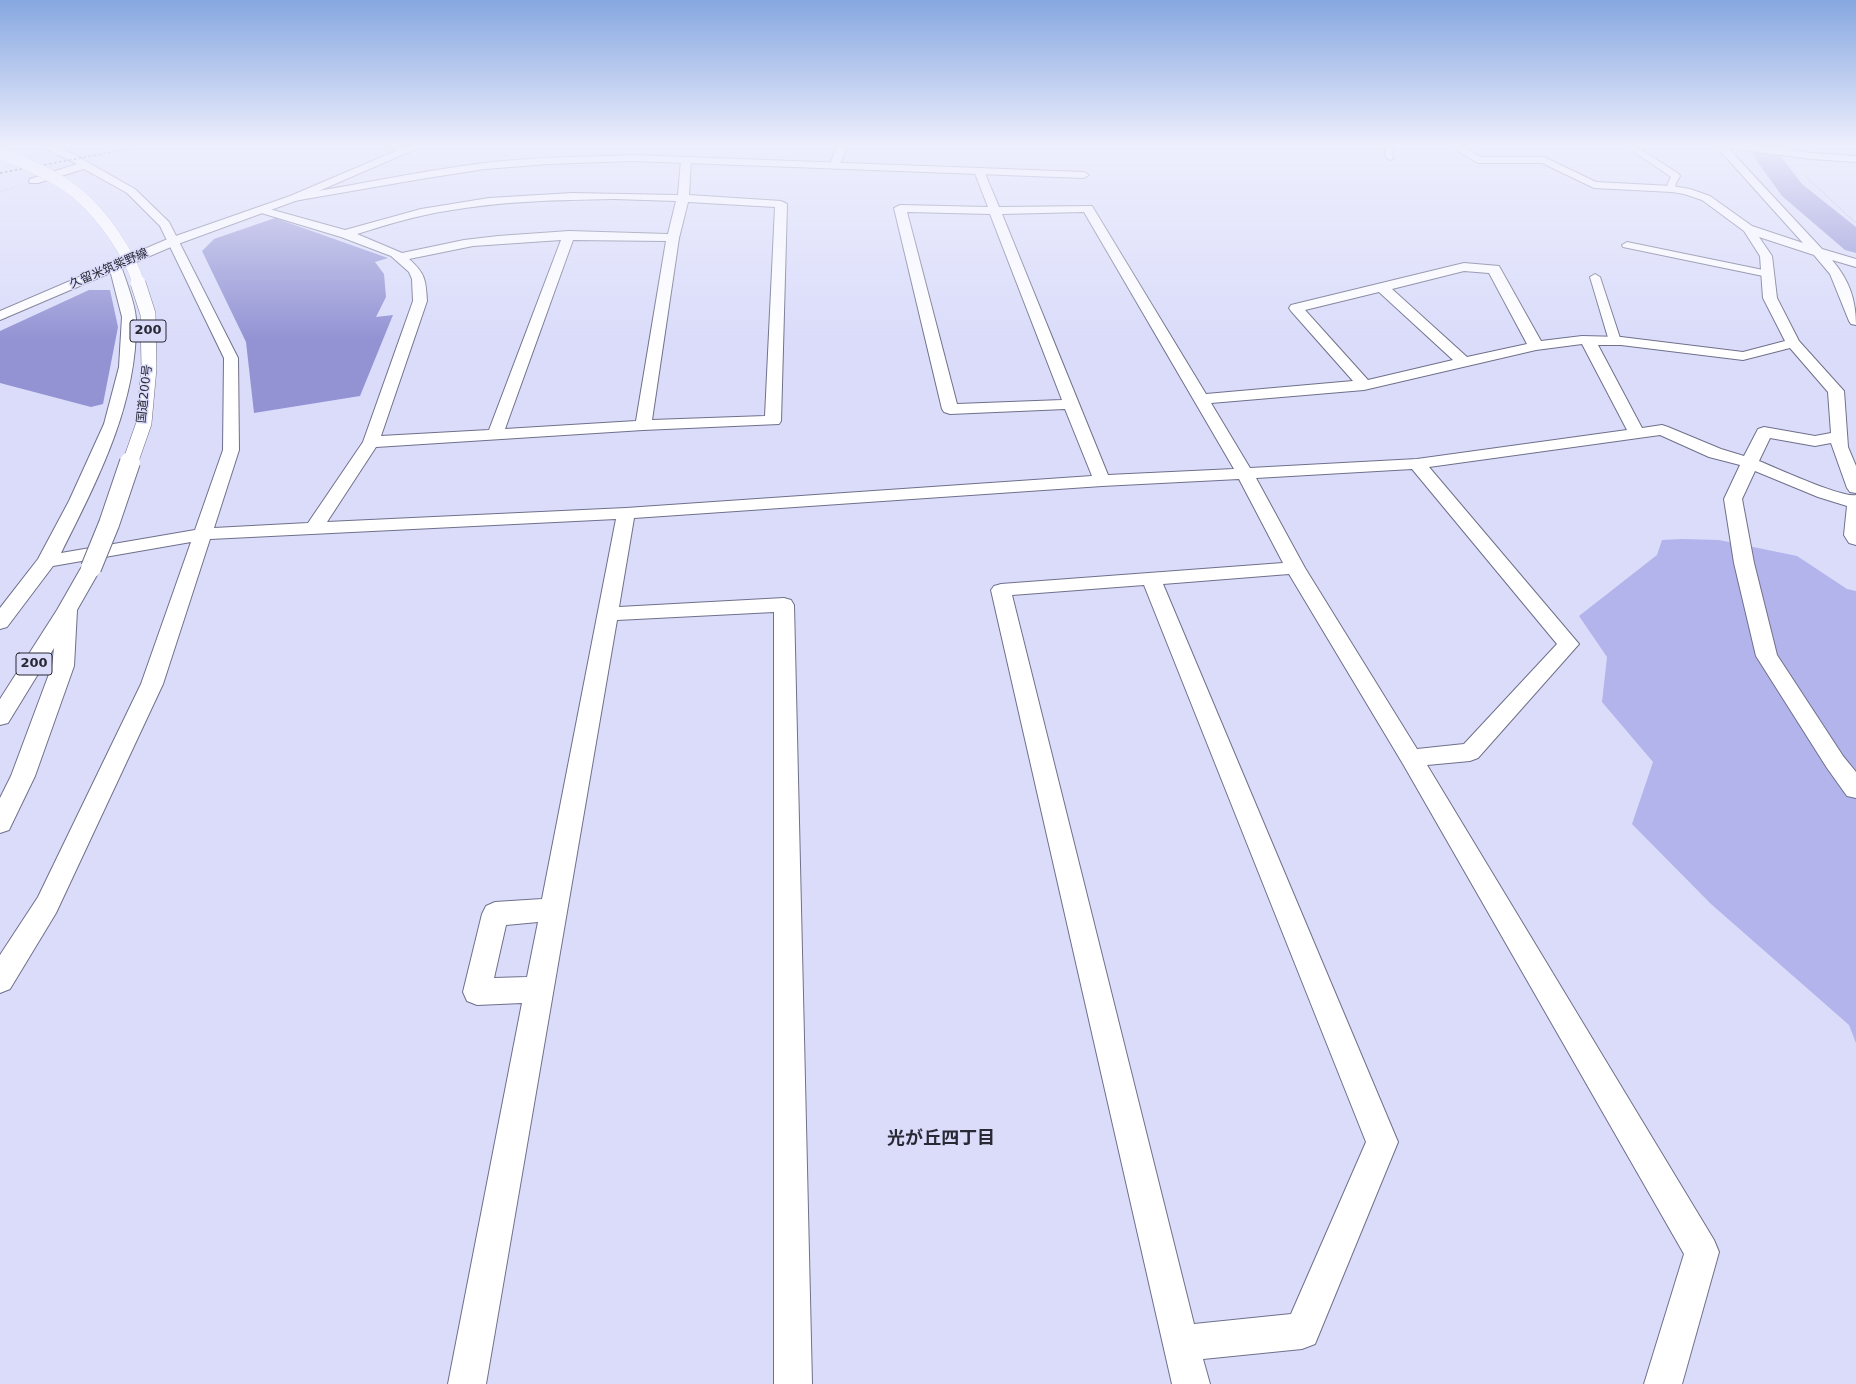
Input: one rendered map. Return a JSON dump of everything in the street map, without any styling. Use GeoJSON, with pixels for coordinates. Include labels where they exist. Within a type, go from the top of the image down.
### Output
{"type":"FeatureCollection","features":[{"type":"Feature","properties":{"kind":"main road","name":"国道200号"},"geometry":{"type":"LineString","coordinates":[[0,717],[67,610],[91,568],[109,524],[144,424],[149,368],[148,314],[131,263],[113,233],[92,210]]}},
{"type":"Feature","properties":{"kind":"main road"},"geometry":{"type":"LineString","coordinates":[[0,980],[47,905],[152,684],[202,534],[232,450],[231,358],[174,241],[165,225],[150,210]]}},
{"type":"Feature","properties":{"kind":"main road"},"geometry":{"type":"LineString","coordinates":[[262,210],[345,234],[395,253],[414,270],[419,279],[420,301],[371,442],[315,527]]}},
{"type":"Feature","properties":{"kind":"main road","name":"久留米筑紫野線"},"geometry":{"type":"LineString","coordinates":[[0,316],[174,241],[262,210]]}},
{"type":"Feature","properties":{"kind":"main road"},"geometry":{"type":"LineString","coordinates":[[345,234],[397,218],[433,210]]}},
{"type":"Feature","properties":{"kind":"main road"},"geometry":{"type":"LineString","coordinates":[[643,425],[673,238],[680,210]]}},
{"type":"Feature","properties":{"kind":"main road"},"geometry":{"type":"LineString","coordinates":[[371,442],[643,425],[773,421],[781,210]]}},
{"type":"Feature","properties":{"kind":"main road"},"geometry":{"type":"LineString","coordinates":[[900,210],[950,409],[1070,404]]}},
{"type":"Feature","properties":{"kind":"main road"},"geometry":{"type":"LineString","coordinates":[[950,210],[995,211],[1039,210]]}},
{"type":"Feature","properties":{"kind":"main road"},"geometry":{"type":"LineString","coordinates":[[1089,210],[1246,474],[1295,568],[1411,758],[1702,1252],[1663,1384]]}},
{"type":"Feature","properties":{"kind":"main road"},"geometry":{"type":"LineString","coordinates":[[1722,210],[1748,229],[1856,264]]}},
{"type":"Feature","properties":{"kind":"main road"},"geometry":{"type":"LineString","coordinates":[[1779,210],[1836,273],[1856,321]]}},
{"type":"Feature","properties":{"kind":"main road"},"geometry":{"type":"LineString","coordinates":[[995,211],[1070,404],[1102,481]]}},
{"type":"Feature","properties":{"kind":"main road"},"geometry":{"type":"LineString","coordinates":[[1748,229],[1766,256],[1770,298],[1793,343],[1836,391],[1840,447],[1856,488]]}},
{"type":"Feature","properties":{"kind":"main road"},"geometry":{"type":"LineString","coordinates":[[401,257],[472,242],[569,235],[673,238]]}},
{"type":"Feature","properties":{"kind":"main road"},"geometry":{"type":"LineString","coordinates":[[495,435],[569,235]]}},
{"type":"Feature","properties":{"kind":"main road"},"geometry":{"type":"LineString","coordinates":[[0,622],[47,561],[78,501],[112,424],[126,367],[129,317],[115,266]]}},
{"type":"Feature","properties":{"kind":"main road"},"geometry":{"type":"LineString","coordinates":[[1364,385],[1296,308],[1464,267],[1494,269],[1536,346]]}},
{"type":"Feature","properties":{"kind":"main road"},"geometry":{"type":"LineString","coordinates":[[1382,288],[1465,363]]}},
{"type":"Feature","properties":{"kind":"main road"},"geometry":{"type":"LineString","coordinates":[[1202,399],[1364,385],[1536,346],[1588,340],[1614,341],[1743,356],[1793,343]]}},
{"type":"Feature","properties":{"kind":"main road"},"geometry":{"type":"LineString","coordinates":[[1588,340],[1637,434]]}},
{"type":"Feature","properties":{"kind":"main road"},"geometry":{"type":"LineString","coordinates":[[47,561],[202,534],[315,527],[626,513],[1102,481],[1417,464],[1662,430],[1715,453],[1750,463],[1824,493],[1856,503]]}},
{"type":"Feature","properties":{"kind":"main road"},"geometry":{"type":"LineString","coordinates":[[1839,436],[1815,440],[1764,432],[1733,498],[1744,563],[1767,656],[1835,762],[1856,789]]}},
{"type":"Feature","properties":{"kind":"main road"},"geometry":{"type":"LineString","coordinates":[[1411,758],[1470,752],[1569,644],[1417,464]]}},
{"type":"Feature","properties":{"kind":"main road"},"geometry":{"type":"LineString","coordinates":[[1856,500],[1853,534],[1856,539]]}},
{"type":"Feature","properties":{"kind":"main road"},"geometry":{"type":"LineString","coordinates":[[467,1384],[626,513]]}},
{"type":"Feature","properties":{"kind":"main road"},"geometry":{"type":"LineString","coordinates":[[1191,1384],[1000,590],[1295,568]]}},
{"type":"Feature","properties":{"kind":"main road"},"geometry":{"type":"LineString","coordinates":[[1151,579],[1382,1142],[1302,1331],[1182,1343]]}},
{"type":"Feature","properties":{"kind":"main road"},"geometry":{"type":"LineString","coordinates":[[608,614],[784,605],[793,1384]]}},
{"type":"Feature","properties":{"kind":"main road"},"geometry":{"type":"LineString","coordinates":[[0,823],[23,776],[63,666],[67,610]]}},
{"type":"Feature","properties":{"kind":"main road"},"geometry":{"type":"LineString","coordinates":[[540,988],[477,992],[496,914],[554,909]]}},
{"type":"Feature","properties":{"kind":"lane"},"geometry":{"type":"LineString","coordinates":[[1626,245],[1768,274]]}},
{"type":"Feature","properties":{"kind":"lane"},"geometry":{"type":"LineString","coordinates":[[1595,277],[1614,341]]}},
{"type":"Feature","properties":{"kind":"path"},"geometry":{"type":"LineString","coordinates":[[1840,210],[1856,223]]}},
{"type":"Feature","properties":{"kind":"shaded area"},"geometry":{"type":"Polygon","coordinates":[[[275,218],[388,258],[375,262],[384,274],[386,297],[376,317],[393,315],[360,396],[254,413],[246,342],[202,251],[214,239],[275,218]]]}},
{"type":"Feature","properties":{"kind":"shaded area"},"geometry":{"type":"Polygon","coordinates":[[[89,290],[110,290],[118,327],[103,404],[91,407],[0,383],[0,331],[89,290]]]}},
{"type":"Feature","properties":{"kind":"shaded area"},"geometry":{"type":"Polygon","coordinates":[[[1662,540],[1719,540],[1797,556],[1847,589],[1856,591],[1856,1043],[1849,1025],[1711,904],[1632,824],[1653,762],[1602,702],[1607,657],[1579,616],[1657,555],[1662,540]]]}},
{"type":"Feature","properties":{"kind":"waterway"},"geometry":{"type":"LineString","coordinates":[[1816,210],[1856,243]]}},
{"type":"Feature","properties":{"kind":"district","name":"光が丘四丁目"},"geometry":{"type":"Point","coordinates":[941,1139]}}]}
